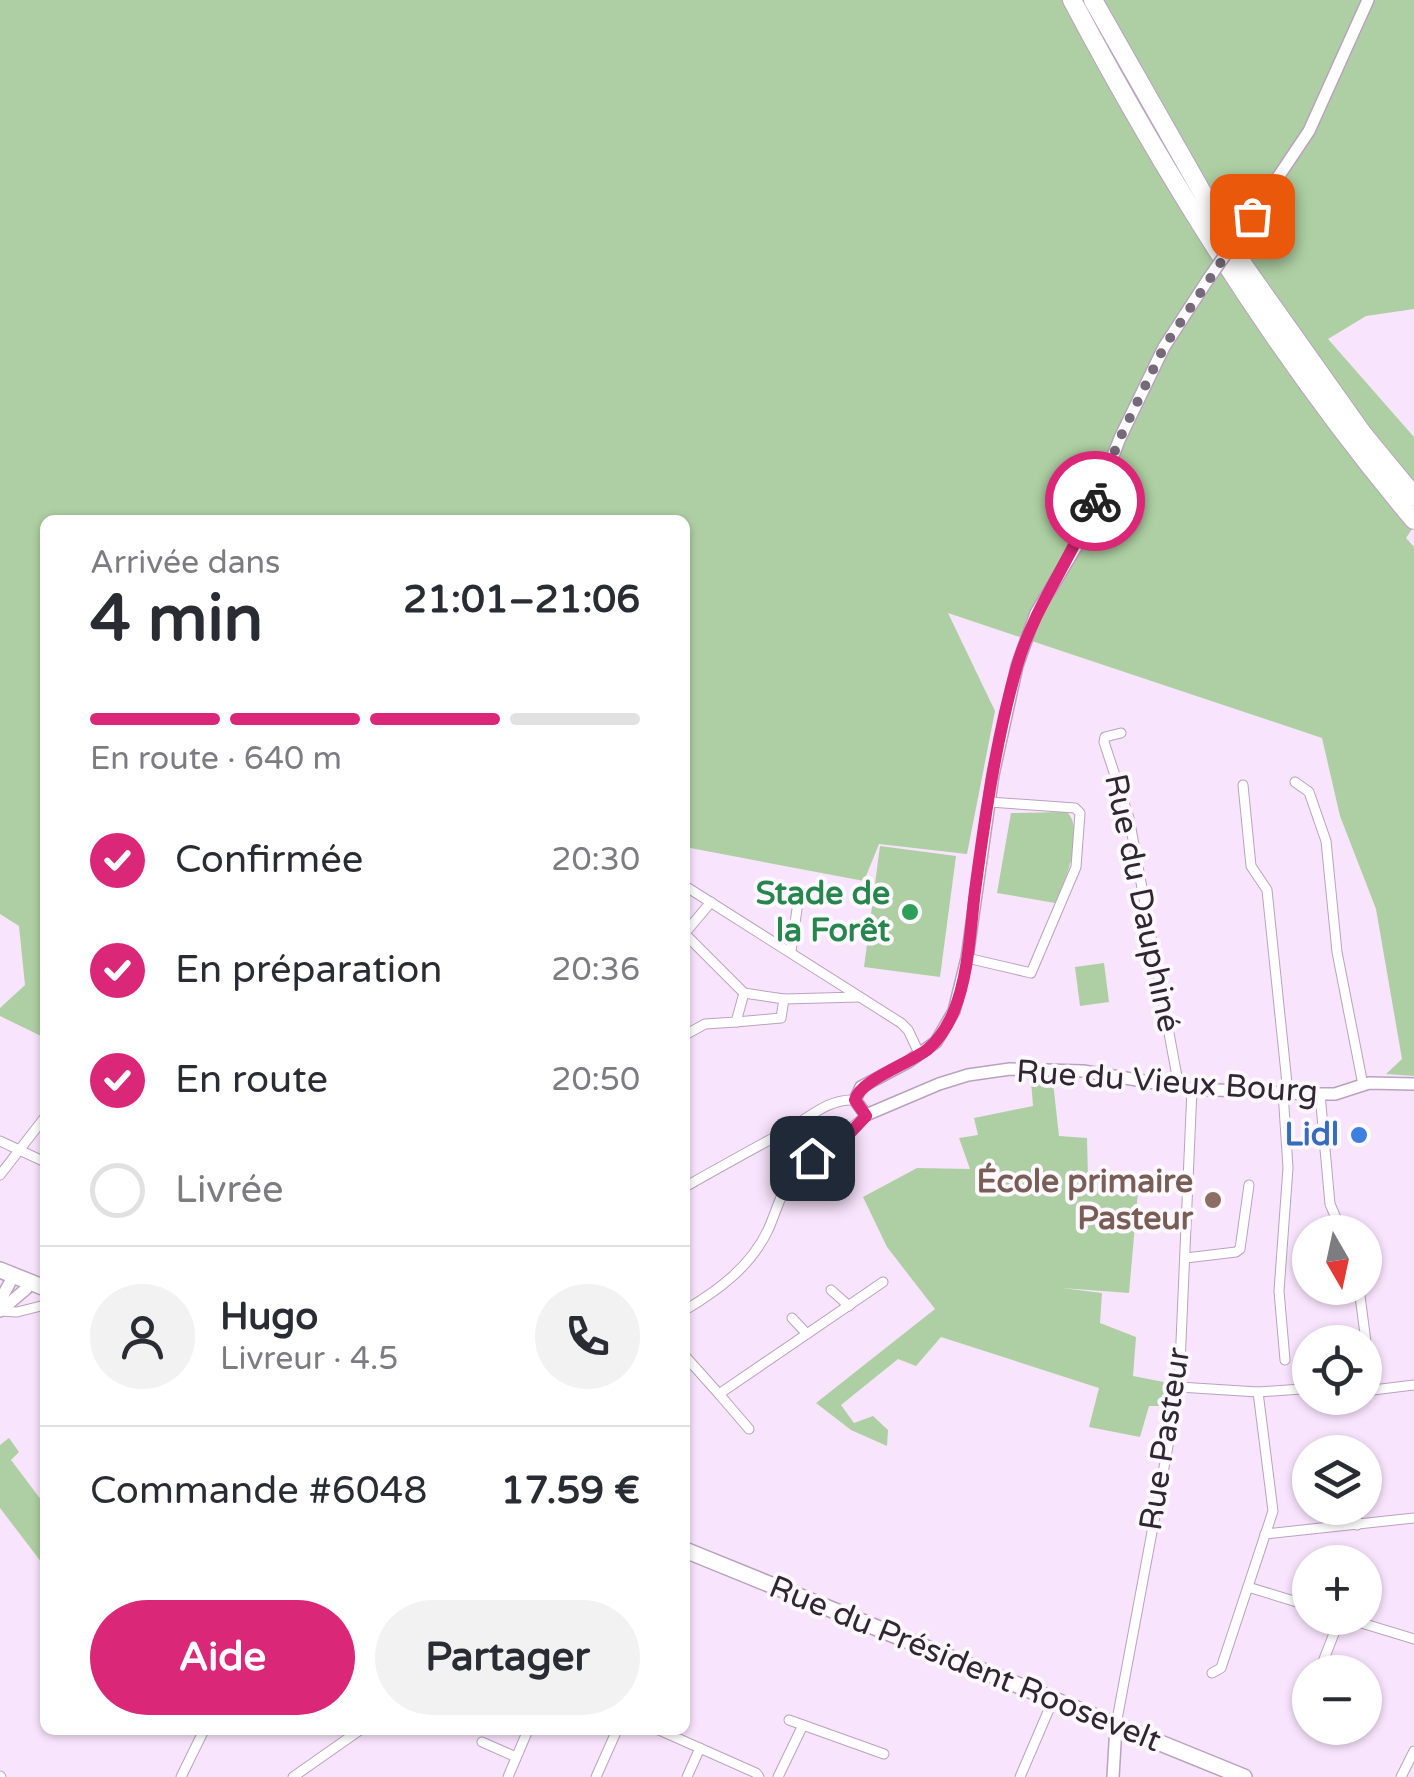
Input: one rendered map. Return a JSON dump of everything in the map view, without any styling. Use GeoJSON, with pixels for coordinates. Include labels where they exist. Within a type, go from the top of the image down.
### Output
{"type":"FeatureCollection","features":[{"type":"Feature","properties":{"kind":"highway"},"geometry":{"type":"LineString","coordinates":[[1072,0],[1154,148],[1212,242],[1297,367],[1414,520]]}},
{"type":"Feature","properties":{"kind":"highway"},"geometry":{"type":"LineString","coordinates":[[1093,0],[1244,266],[1364,434],[1414,496]]}},
{"type":"Feature","properties":{"kind":"main road","name":"Rue du Président Roosevelt"},"geometry":{"type":"LineString","coordinates":[[690,1552],[1244,1777]]}},
{"type":"Feature","properties":{"kind":"street"},"geometry":{"type":"LineString","coordinates":[[855,1100],[862,1088],[936,1042],[949,1022],[959,998],[967,958],[989,802],[1017,666],[1036,613],[1079,542],[1120,438],[1164,347],[1310,130],[1368,0]]}},
{"type":"Feature","properties":{"kind":"street","name":"Rue du Dauphiné"},"geometry":{"type":"LineString","coordinates":[[1121,733],[1105,737],[1104,742],[1130,818],[1185,1088]]}},
{"type":"Feature","properties":{"kind":"street"},"geometry":{"type":"LineString","coordinates":[[1295,782],[1309,792],[1326,842],[1337,952],[1363,1084]]}},
{"type":"Feature","properties":{"kind":"street"},"geometry":{"type":"LineString","coordinates":[[1242,785],[1251,866],[1267,890],[1285,1093],[1288,1168],[1279,1291],[1285,1360]]}},
{"type":"Feature","properties":{"kind":"street"},"geometry":{"type":"LineString","coordinates":[[967,958],[1031,973],[1076,867],[1080,813],[1075,808],[989,802]]}},
{"type":"Feature","properties":{"kind":"street"},"geometry":{"type":"LineString","coordinates":[[690,889],[908,1030],[920,1055]]}},
{"type":"Feature","properties":{"kind":"street"},"geometry":{"type":"LineString","coordinates":[[690,928],[711,902]]}},
{"type":"Feature","properties":{"kind":"street"},"geometry":{"type":"LineString","coordinates":[[791,951],[797,909]]}},
{"type":"Feature","properties":{"kind":"street"},"geometry":{"type":"LineString","coordinates":[[690,939],[744,993],[784,999],[862,997]]}},
{"type":"Feature","properties":{"kind":"street"},"geometry":{"type":"LineString","coordinates":[[736,1022],[744,993]]}},
{"type":"Feature","properties":{"kind":"street"},"geometry":{"type":"LineString","coordinates":[[690,1032],[706,1024],[782,1018],[784,999]]}},
{"type":"Feature","properties":{"kind":"street","name":"Rue du Vieux Bourg"},"geometry":{"type":"LineString","coordinates":[[866,1116],[954,1080],[1010,1069],[1082,1071],[1185,1088],[1285,1093],[1335,1094],[1363,1084],[1414,1084]]}},
{"type":"Feature","properties":{"kind":"street","name":"Rue Pasteur"},"geometry":{"type":"LineString","coordinates":[[1116,1726],[1179,1388],[1186,1258],[1185,1088]]}},
{"type":"Feature","properties":{"kind":"street"},"geometry":{"type":"LineString","coordinates":[[1320,1094],[1330,1204],[1335,1215]]}},
{"type":"Feature","properties":{"kind":"street"},"geometry":{"type":"LineString","coordinates":[[690,1184],[790,1129],[809,1114],[843,1100],[855,1100]]}},
{"type":"Feature","properties":{"kind":"street"},"geometry":{"type":"LineString","coordinates":[[690,1307],[721,1286],[749,1260],[766,1234],[796,1169],[852,1131],[866,1116],[855,1100]]}},
{"type":"Feature","properties":{"kind":"street"},"geometry":{"type":"LineString","coordinates":[[0,1175],[40,1124]]}},
{"type":"Feature","properties":{"kind":"street"},"geometry":{"type":"LineString","coordinates":[[0,1141],[40,1160]]}},
{"type":"Feature","properties":{"kind":"street"},"geometry":{"type":"LineString","coordinates":[[1186,1258],[1240,1249],[1249,1186]]}},
{"type":"Feature","properties":{"kind":"street"},"geometry":{"type":"LineString","coordinates":[[0,1303],[26,1289],[22,1279]]}},
{"type":"Feature","properties":{"kind":"street"},"geometry":{"type":"LineString","coordinates":[[719,1394],[884,1282]]}},
{"type":"Feature","properties":{"kind":"street"},"geometry":{"type":"LineString","coordinates":[[832,1290],[848,1306]]}},
{"type":"Feature","properties":{"kind":"street"},"geometry":{"type":"LineString","coordinates":[[0,1303],[17,1312],[40,1306]]}},
{"type":"Feature","properties":{"kind":"street"},"geometry":{"type":"LineString","coordinates":[[792,1318],[807,1334]]}},
{"type":"Feature","properties":{"kind":"street"},"geometry":{"type":"LineString","coordinates":[[690,1362],[749,1428]]}},
{"type":"Feature","properties":{"kind":"street"},"geometry":{"type":"LineString","coordinates":[[1382,1389],[1414,1385]]}},
{"type":"Feature","properties":{"kind":"street"},"geometry":{"type":"LineString","coordinates":[[1179,1388],[1292,1390]]}},
{"type":"Feature","properties":{"kind":"street"},"geometry":{"type":"LineString","coordinates":[[1212,1673],[1221,1668],[1272,1511],[1258,1392]]}},
{"type":"Feature","properties":{"kind":"street"},"geometry":{"type":"LineString","coordinates":[[1382,1522],[1414,1518]]}},
{"type":"Feature","properties":{"kind":"street"},"geometry":{"type":"LineString","coordinates":[[1265,1534],[1357,1525]]}},
{"type":"Feature","properties":{"kind":"street"},"geometry":{"type":"LineString","coordinates":[[1248,1587],[1292,1600]]}},
{"type":"Feature","properties":{"kind":"street"},"geometry":{"type":"LineString","coordinates":[[1382,1630],[1414,1640]]}},
{"type":"Feature","properties":{"kind":"street"},"geometry":{"type":"LineString","coordinates":[[1020,1777],[1053,1700]]}},
{"type":"Feature","properties":{"kind":"street"},"geometry":{"type":"LineString","coordinates":[[789,1720],[884,1754]]}},
{"type":"Feature","properties":{"kind":"street"},"geometry":{"type":"LineString","coordinates":[[778,1777],[803,1726]]}},
{"type":"Feature","properties":{"kind":"street"},"geometry":{"type":"LineString","coordinates":[[1113,1777],[1116,1726]]}},
{"type":"Feature","properties":{"kind":"street"},"geometry":{"type":"LineString","coordinates":[[181,1777],[202,1735]]}},
{"type":"Feature","properties":{"kind":"street"},"geometry":{"type":"LineString","coordinates":[[293,1777],[353,1735]]}},
{"type":"Feature","properties":{"kind":"street"},"geometry":{"type":"LineString","coordinates":[[508,1777],[526,1735]]}},
{"type":"Feature","properties":{"kind":"street"},"geometry":{"type":"LineString","coordinates":[[596,1777],[615,1735]]}},
{"type":"Feature","properties":{"kind":"street"},"geometry":{"type":"LineString","coordinates":[[670,1735],[759,1777]]}},
{"type":"Feature","properties":{"kind":"street"},"geometry":{"type":"LineString","coordinates":[[482,1742],[516,1757]]}},
{"type":"Feature","properties":{"kind":"street"},"geometry":{"type":"LineString","coordinates":[[687,1777],[700,1748]]}},
{"type":"Feature","properties":{"kind":"street"},"geometry":{"type":"LineString","coordinates":[[1401,1777],[1414,1751]]}},
{"type":"Feature","properties":{"kind":"green space"},"geometry":{"type":"Polygon","coordinates":[[[0,0],[1414,0],[1414,309],[1366,316],[1328,339],[1414,437],[1414,526],[1406,538],[1414,547],[1414,1076],[1386,1074],[1402,1059],[1376,909],[1340,816],[1322,738],[948,613],[995,711],[967,854],[879,844],[864,881],[690,848],[690,515],[40,515],[40,1036],[0,1016],[0,1008],[25,985],[19,926],[0,914],[0,0]]]}},
{"type":"Feature","properties":{"kind":"green space"},"geometry":{"type":"Polygon","coordinates":[[[1067,812],[1075,831],[1074,844],[1055,903],[997,893],[1011,813],[1067,812]]]}},
{"type":"Feature","properties":{"kind":"green space","name":"Stade de la Forêt"},"geometry":{"type":"Polygon","coordinates":[[[880,846],[956,856],[940,977],[864,967],[880,846]]]}},
{"type":"Feature","properties":{"kind":"green space"},"geometry":{"type":"Polygon","coordinates":[[[1104,963],[1109,1002],[1080,1006],[1075,967],[1104,963]]]}},
{"type":"Feature","properties":{"kind":"green space"},"geometry":{"type":"Polygon","coordinates":[[[1031,1080],[1053,1082],[1059,1136],[1087,1138],[1088,1177],[1139,1180],[1129,1293],[1062,1288],[1102,1293],[1100,1323],[1136,1337],[1133,1376],[1169,1383],[1163,1406],[1149,1406],[1140,1437],[1089,1427],[1099,1388],[941,1337],[916,1366],[898,1359],[841,1405],[854,1423],[873,1416],[888,1430],[887,1446],[851,1430],[816,1403],[935,1309],[887,1247],[863,1197],[917,1168],[970,1169],[959,1138],[978,1135],[974,1118],[1033,1106],[1031,1080]]]}},
{"type":"Feature","properties":{"kind":"green space"},"geometry":{"type":"Polygon","coordinates":[[[9,1438],[19,1452],[11,1460],[40,1498],[40,1560],[0,1508],[0,1445],[9,1438]]]}},
{"type":"Feature","properties":{"kind":"way so far"},"geometry":{"type":"LineString","coordinates":[[1095,501],[1164,347],[1252,216]]}},
{"type":"Feature","properties":{"kind":"place","name":"Stade de la Forêt"},"geometry":{"type":"Point","coordinates":[910,912]}},
{"type":"Feature","properties":{"kind":"place","name":"Lidl"},"geometry":{"type":"Point","coordinates":[1359,1135]}},
{"type":"Feature","properties":{"kind":"place","name":"École primaire Pasteur"},"geometry":{"type":"Point","coordinates":[1213,1200]}},
{"type":"Feature","properties":{"kind":"route"},"geometry":{"type":"LineString","coordinates":[[812,1158],[852,1131],[866,1116],[855,1100],[857,1092],[927,1050],[954,1011],[967,958],[993,775],[1017,666],[1036,613],[1079,542],[1095,501]]}}]}
